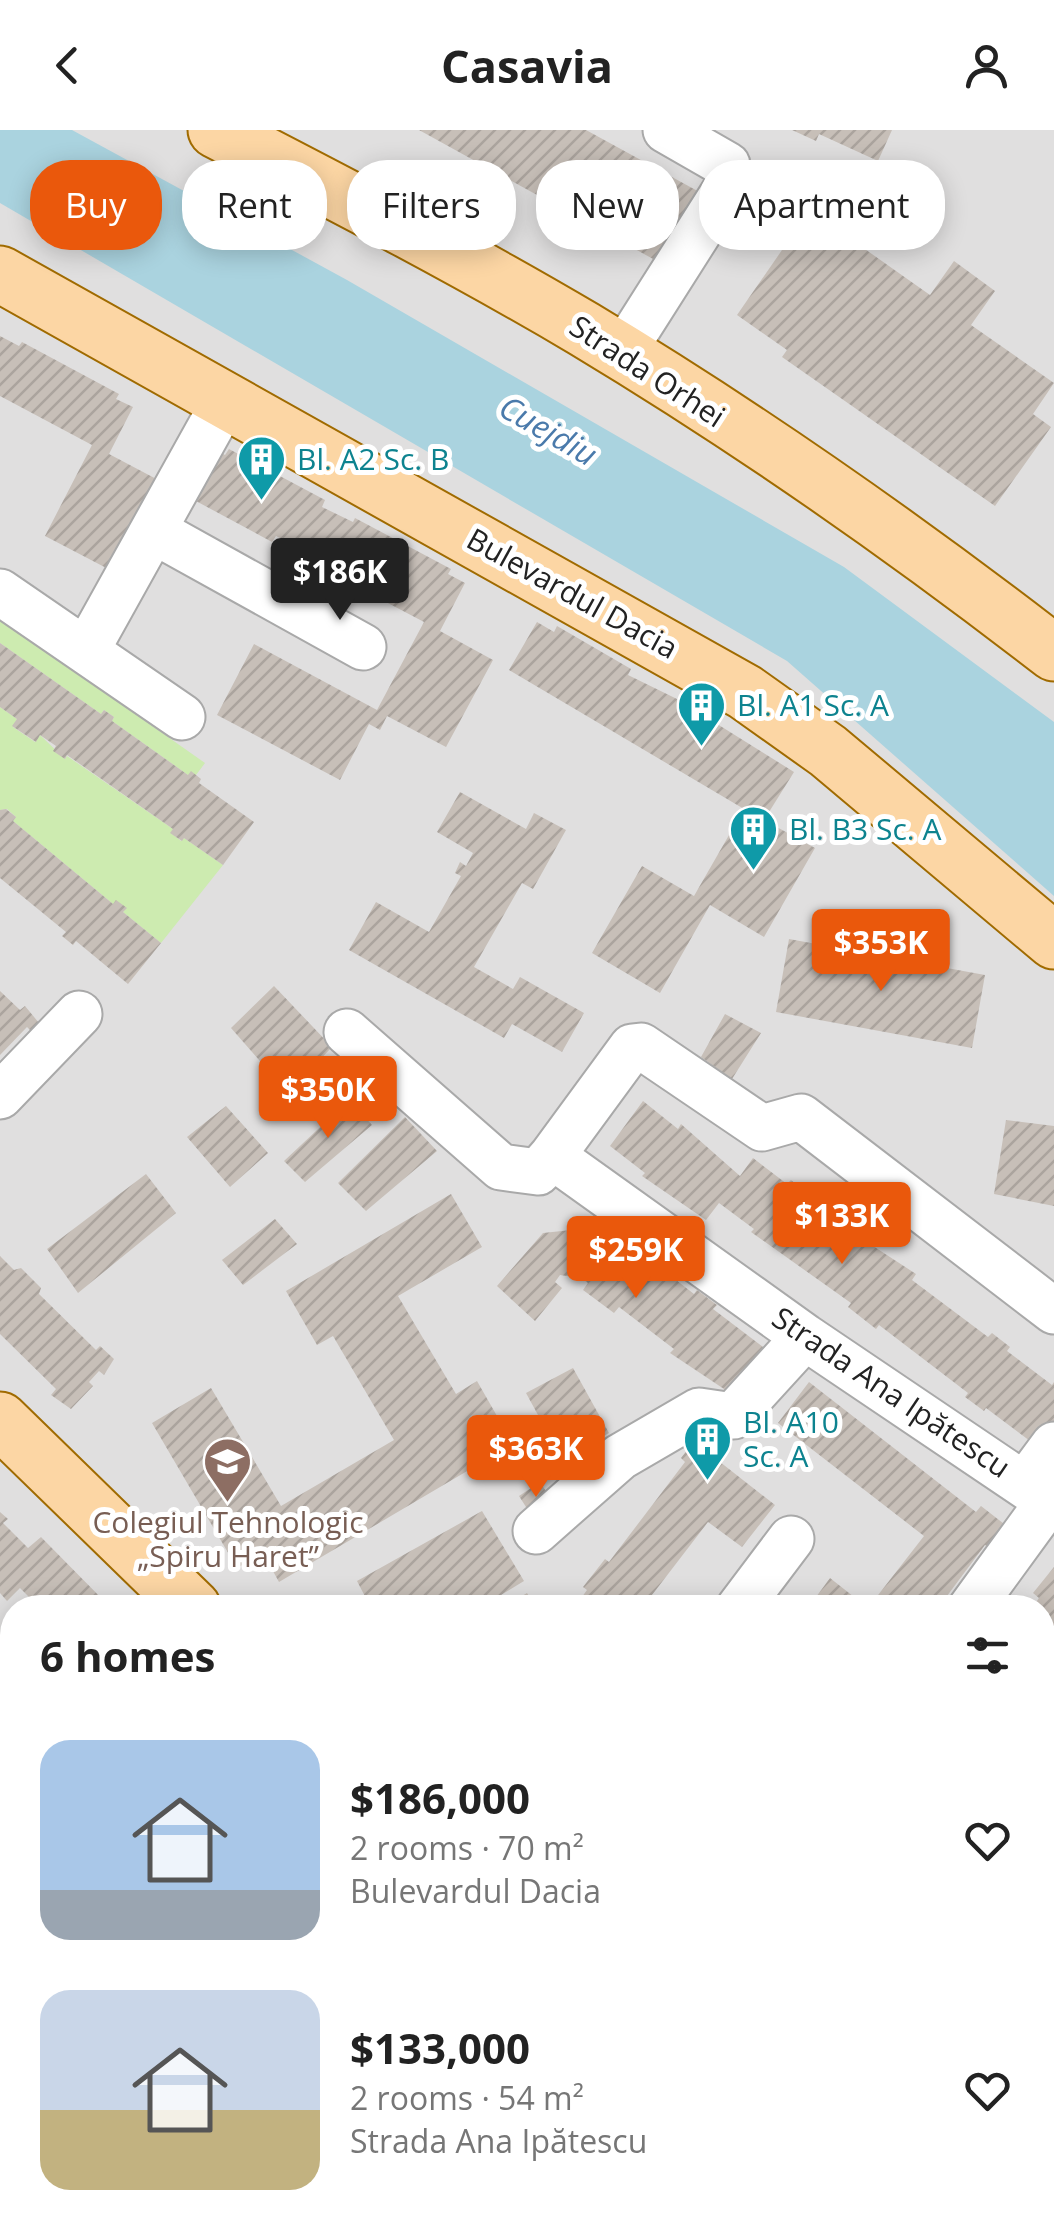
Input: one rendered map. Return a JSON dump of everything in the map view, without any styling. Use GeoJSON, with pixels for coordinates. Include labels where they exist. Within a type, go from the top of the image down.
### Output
{"type":"FeatureCollection","features":[{"type":"Feature","properties":{"kind":"main road","name":"Strada Orhei"},"geometry":{"type":"LineString","coordinates":[[216,130],[434,243],[622,353],[962,584],[1054,653]]}},
{"type":"Feature","properties":{"kind":"main road","name":"Bulevardul Dacia"},"geometry":{"type":"LineString","coordinates":[[0,274],[745,692],[828,750],[1054,940]]}},
{"type":"Feature","properties":{"kind":"main road"},"geometry":{"type":"LineString","coordinates":[[0,1420],[180,1595]]}},
{"type":"Feature","properties":{"kind":"street"},"geometry":{"type":"LineString","coordinates":[[622,353],[728,186],[727,165],[666,130]]}},
{"type":"Feature","properties":{"kind":"street"},"geometry":{"type":"LineString","coordinates":[[86,651],[225,400]]}},
{"type":"Feature","properties":{"kind":"street"},"geometry":{"type":"LineString","coordinates":[[154,530],[363,648]]}},
{"type":"Feature","properties":{"kind":"street"},"geometry":{"type":"LineString","coordinates":[[0,592],[182,717]]}},
{"type":"Feature","properties":{"kind":"street"},"geometry":{"type":"LineString","coordinates":[[0,1096],[79,1014]]}},
{"type":"Feature","properties":{"kind":"street"},"geometry":{"type":"LineString","coordinates":[[347,1032],[501,1167],[538,1172],[632,1048],[641,1046],[762,1128],[800,1118],[1054,1311]]}},
{"type":"Feature","properties":{"kind":"street","name":"Strada Ana Ipătescu"},"geometry":{"type":"LineString","coordinates":[[552,1156],[805,1337],[1043,1497]]}},
{"type":"Feature","properties":{"kind":"street"},"geometry":{"type":"LineString","coordinates":[[536,1531],[620,1456],[699,1411],[733,1416],[805,1337]]}},
{"type":"Feature","properties":{"kind":"street"},"geometry":{"type":"LineString","coordinates":[[979,1595],[1043,1497],[1054,1445]]}},
{"type":"Feature","properties":{"kind":"street"},"geometry":{"type":"LineString","coordinates":[[749,1595],[791,1539]]}},
{"type":"Feature","properties":{"kind":"shaded area"},"geometry":{"type":"Polygon","coordinates":[[[0,130],[1054,130],[1054,1595],[0,1595],[0,130]]]}},
{"type":"Feature","properties":{"kind":"green space"},"geometry":{"type":"Polygon","coordinates":[[[0,619],[205,763],[196,775],[188,775],[112,721],[114,717],[104,710],[101,714],[0,643],[0,619]]]}},
{"type":"Feature","properties":{"kind":"green space"},"geometry":{"type":"Polygon","coordinates":[[[0,707],[17,719],[13,727],[35,742],[40,735],[65,759],[67,756],[173,829],[171,833],[181,841],[184,838],[223,865],[161,943],[123,912],[126,908],[113,904],[13,821],[16,817],[7,809],[0,810],[0,707]]]}},
{"type":"Feature","properties":{"kind":"water","name":"Cuejdiu"},"geometry":{"type":"Polygon","coordinates":[[[0,130],[72,130],[127,160],[30,160],[30,220],[0,203],[0,130]]]}},
{"type":"Feature","properties":{"kind":"water","name":"Cuejdiu"},"geometry":{"type":"Polygon","coordinates":[[[162,179],[182,190],[182,250],[292,250],[844,567],[1054,722],[1054,896],[787,661],[81,250],[162,250],[162,179]]]}},
{"type":"Feature","properties":{"kind":"building"},"geometry":{"type":"Polygon","coordinates":[[[419,130],[586,130],[641,160],[536,160],[536,194],[516,183],[516,160],[473,160],[419,130]]]}},
{"type":"Feature","properties":{"kind":"building"},"geometry":{"type":"Polygon","coordinates":[[[792,130],[892,130],[878,160],[819,134],[816,141],[792,130]]]}},
{"type":"Feature","properties":{"kind":"building"},"geometry":{"type":"Polygon","coordinates":[[[679,181],[699,192],[699,201],[679,238],[679,181]]]}},
{"type":"Feature","properties":{"kind":"building"},"geometry":{"type":"Polygon","coordinates":[[[637,250],[672,250],[664,265],[637,250]]]}},
{"type":"Feature","properties":{"kind":"building"},"geometry":{"type":"Polygon","coordinates":[[[782,250],[866,250],[930,295],[954,261],[995,291],[971,325],[1054,383],[1033,414],[1051,427],[995,506],[782,357],[787,350],[737,315],[782,250]]]}},
{"type":"Feature","properties":{"kind":"building"},"geometry":{"type":"Polygon","coordinates":[[[0,336],[19,346],[22,342],[119,394],[116,399],[133,407],[109,454],[162,482],[114,572],[45,536],[92,445],[0,396],[0,336]]]}},
{"type":"Feature","properties":{"kind":"building"},"geometry":{"type":"Polygon","coordinates":[[[208,445],[225,455],[229,449],[325,500],[322,507],[353,522],[355,518],[451,569],[448,574],[465,583],[440,631],[493,660],[446,747],[387,716],[380,730],[369,724],[340,780],[217,715],[254,644],[377,710],[424,622],[287,550],[290,543],[276,536],[272,542],[183,494],[208,445]]]}},
{"type":"Feature","properties":{"kind":"building"},"geometry":{"type":"Polygon","coordinates":[[[537,622],[554,632],[557,626],[631,669],[628,675],[677,699],[680,706],[682,702],[794,772],[764,820],[815,848],[764,937],[710,905],[660,993],[592,953],[642,866],[694,896],[744,809],[509,670],[537,622]]]}},
{"type":"Feature","properties":{"kind":"building"},"geometry":{"type":"Polygon","coordinates":[[[0,643],[101,714],[104,710],[114,717],[112,721],[188,775],[191,771],[201,779],[199,783],[254,822],[223,865],[170,833],[173,829],[67,755],[65,759],[53,751],[56,746],[40,735],[36,742],[12,726],[17,719],[0,707],[0,643]]]}},
{"type":"Feature","properties":{"kind":"building"},"geometry":{"type":"Polygon","coordinates":[[[460,792],[526,829],[534,813],[566,830],[533,889],[522,883],[474,967],[513,989],[520,977],[584,1013],[562,1052],[512,1024],[504,1038],[349,950],[376,902],[429,932],[461,876],[455,873],[460,862],[466,866],[473,853],[437,832],[460,792]]]}},
{"type":"Feature","properties":{"kind":"building"},"geometry":{"type":"Polygon","coordinates":[[[6,809],[16,817],[13,821],[113,904],[116,900],[127,908],[123,912],[161,943],[128,984],[76,941],[73,945],[62,936],[66,932],[0,878],[0,810],[6,809]]]}},
{"type":"Feature","properties":{"kind":"building"},"geometry":{"type":"Polygon","coordinates":[[[789,939],[985,975],[972,1048],[776,1012],[789,939]]]}},
{"type":"Feature","properties":{"kind":"building"},"geometry":{"type":"Polygon","coordinates":[[[274,986],[332,1047],[288,1093],[231,1028],[274,986]]]}},
{"type":"Feature","properties":{"kind":"building"},"geometry":{"type":"Polygon","coordinates":[[[0,991],[20,1010],[25,1006],[39,1023],[31,1031],[27,1027],[0,1055],[0,991]]]}},
{"type":"Feature","properties":{"kind":"building"},"geometry":{"type":"Polygon","coordinates":[[[725,1014],[761,1033],[732,1079],[701,1057],[725,1014]]]}},
{"type":"Feature","properties":{"kind":"building"},"geometry":{"type":"Polygon","coordinates":[[[349,1100],[372,1125],[305,1182],[284,1161],[349,1100]]]}},
{"type":"Feature","properties":{"kind":"building"},"geometry":{"type":"Polygon","coordinates":[[[643,1101],[678,1129],[681,1124],[740,1176],[753,1158],[787,1184],[791,1180],[847,1229],[916,1274],[912,1280],[988,1337],[992,1333],[1010,1347],[1007,1351],[1052,1385],[1054,1382],[1054,1423],[1034,1444],[965,1397],[968,1393],[879,1325],[876,1329],[848,1307],[851,1303],[751,1232],[754,1229],[719,1203],[706,1220],[642,1176],[645,1173],[610,1146],[643,1101]]]}},
{"type":"Feature","properties":{"kind":"building"},"geometry":{"type":"Polygon","coordinates":[[[226,1106],[268,1153],[230,1187],[187,1137],[226,1106]]]}},
{"type":"Feature","properties":{"kind":"building"},"geometry":{"type":"Polygon","coordinates":[[[405,1117],[437,1151],[366,1211],[338,1183],[405,1117]]]}},
{"type":"Feature","properties":{"kind":"building"},"geometry":{"type":"Polygon","coordinates":[[[1006,1120],[1054,1126],[1054,1206],[994,1194],[1006,1120]]]}},
{"type":"Feature","properties":{"kind":"building"},"geometry":{"type":"Polygon","coordinates":[[[146,1174],[176,1213],[78,1293],[47,1249],[146,1174]]]}},
{"type":"Feature","properties":{"kind":"building"},"geometry":{"type":"Polygon","coordinates":[[[451,1194],[482,1247],[398,1296],[456,1394],[477,1381],[513,1444],[279,1582],[263,1553],[237,1568],[152,1423],[211,1388],[281,1506],[394,1440],[333,1336],[317,1345],[286,1291],[451,1194]]]}},
{"type":"Feature","properties":{"kind":"building"},"geometry":{"type":"Polygon","coordinates":[[[275,1219],[297,1244],[243,1285],[222,1260],[275,1219]]]}},
{"type":"Feature","properties":{"kind":"building"},"geometry":{"type":"Polygon","coordinates":[[[590,1228],[648,1269],[653,1262],[694,1294],[697,1290],[717,1305],[713,1309],[767,1350],[733,1395],[670,1353],[674,1349],[619,1307],[614,1313],[583,1290],[588,1283],[581,1278],[560,1275],[555,1282],[562,1288],[535,1321],[497,1286],[543,1233],[590,1228]]]}},
{"type":"Feature","properties":{"kind":"building"},"geometry":{"type":"Polygon","coordinates":[[[0,1256],[14,1270],[21,1268],[41,1288],[39,1294],[96,1350],[100,1346],[114,1359],[104,1375],[99,1371],[89,1382],[93,1386],[71,1409],[51,1395],[56,1389],[0,1334],[0,1256]]]}},
{"type":"Feature","properties":{"kind":"building"},"geometry":{"type":"Polygon","coordinates":[[[573,1368],[609,1433],[562,1459],[526,1393],[573,1368]]]}},
{"type":"Feature","properties":{"kind":"building"},"geometry":{"type":"Polygon","coordinates":[[[809,1382],[976,1512],[981,1506],[1008,1527],[991,1549],[985,1545],[948,1595],[878,1595],[924,1536],[778,1423],[809,1382]]]}},
{"type":"Feature","properties":{"kind":"building","name":"Bl. A10 Sc. A"},"geometry":{"type":"Polygon","coordinates":[[[697,1437],[723,1458],[720,1462],[775,1505],[742,1547],[708,1522],[652,1595],[583,1595],[587,1590],[583,1587],[605,1559],[609,1562],[685,1462],[681,1458],[697,1437]]]}},
{"type":"Feature","properties":{"kind":"building"},"geometry":{"type":"Polygon","coordinates":[[[540,1482],[554,1504],[533,1518],[519,1496],[540,1482]]]}},
{"type":"Feature","properties":{"kind":"building"},"geometry":{"type":"Polygon","coordinates":[[[482,1511],[524,1581],[501,1595],[364,1595],[357,1581],[482,1511]]]}},
{"type":"Feature","properties":{"kind":"building"},"geometry":{"type":"Polygon","coordinates":[[[0,1512],[8,1519],[3,1523],[28,1548],[41,1537],[98,1595],[27,1595],[20,1588],[13,1595],[0,1593],[0,1512]]]}},
{"type":"Feature","properties":{"kind":"building"},"geometry":{"type":"Polygon","coordinates":[[[1054,1567],[1054,1595],[1033,1593],[1054,1567]]]}},
{"type":"Feature","properties":{"kind":"building"},"geometry":{"type":"Polygon","coordinates":[[[830,1578],[852,1595],[818,1595],[830,1578]]]}},
{"type":"Feature","properties":{"kind":"place","name":"Bl. A2 Sc. B"},"geometry":{"type":"Point","coordinates":[262,502]}},
{"type":"Feature","properties":{"kind":"place","name":"Bl. A1 Sc. A"},"geometry":{"type":"Point","coordinates":[702,748]}},
{"type":"Feature","properties":{"kind":"place","name":"Bl. B3 Sc. A"},"geometry":{"type":"Point","coordinates":[754,872]}},
{"type":"Feature","properties":{"kind":"place","name":"Bl. A10 Sc. A"},"geometry":{"type":"Point","coordinates":[708,1482]}},
{"type":"Feature","properties":{"kind":"place","name":"Colegiul Tehnologic „Spiru Haret”"},"geometry":{"type":"Point","coordinates":[228,1504]}}]}
